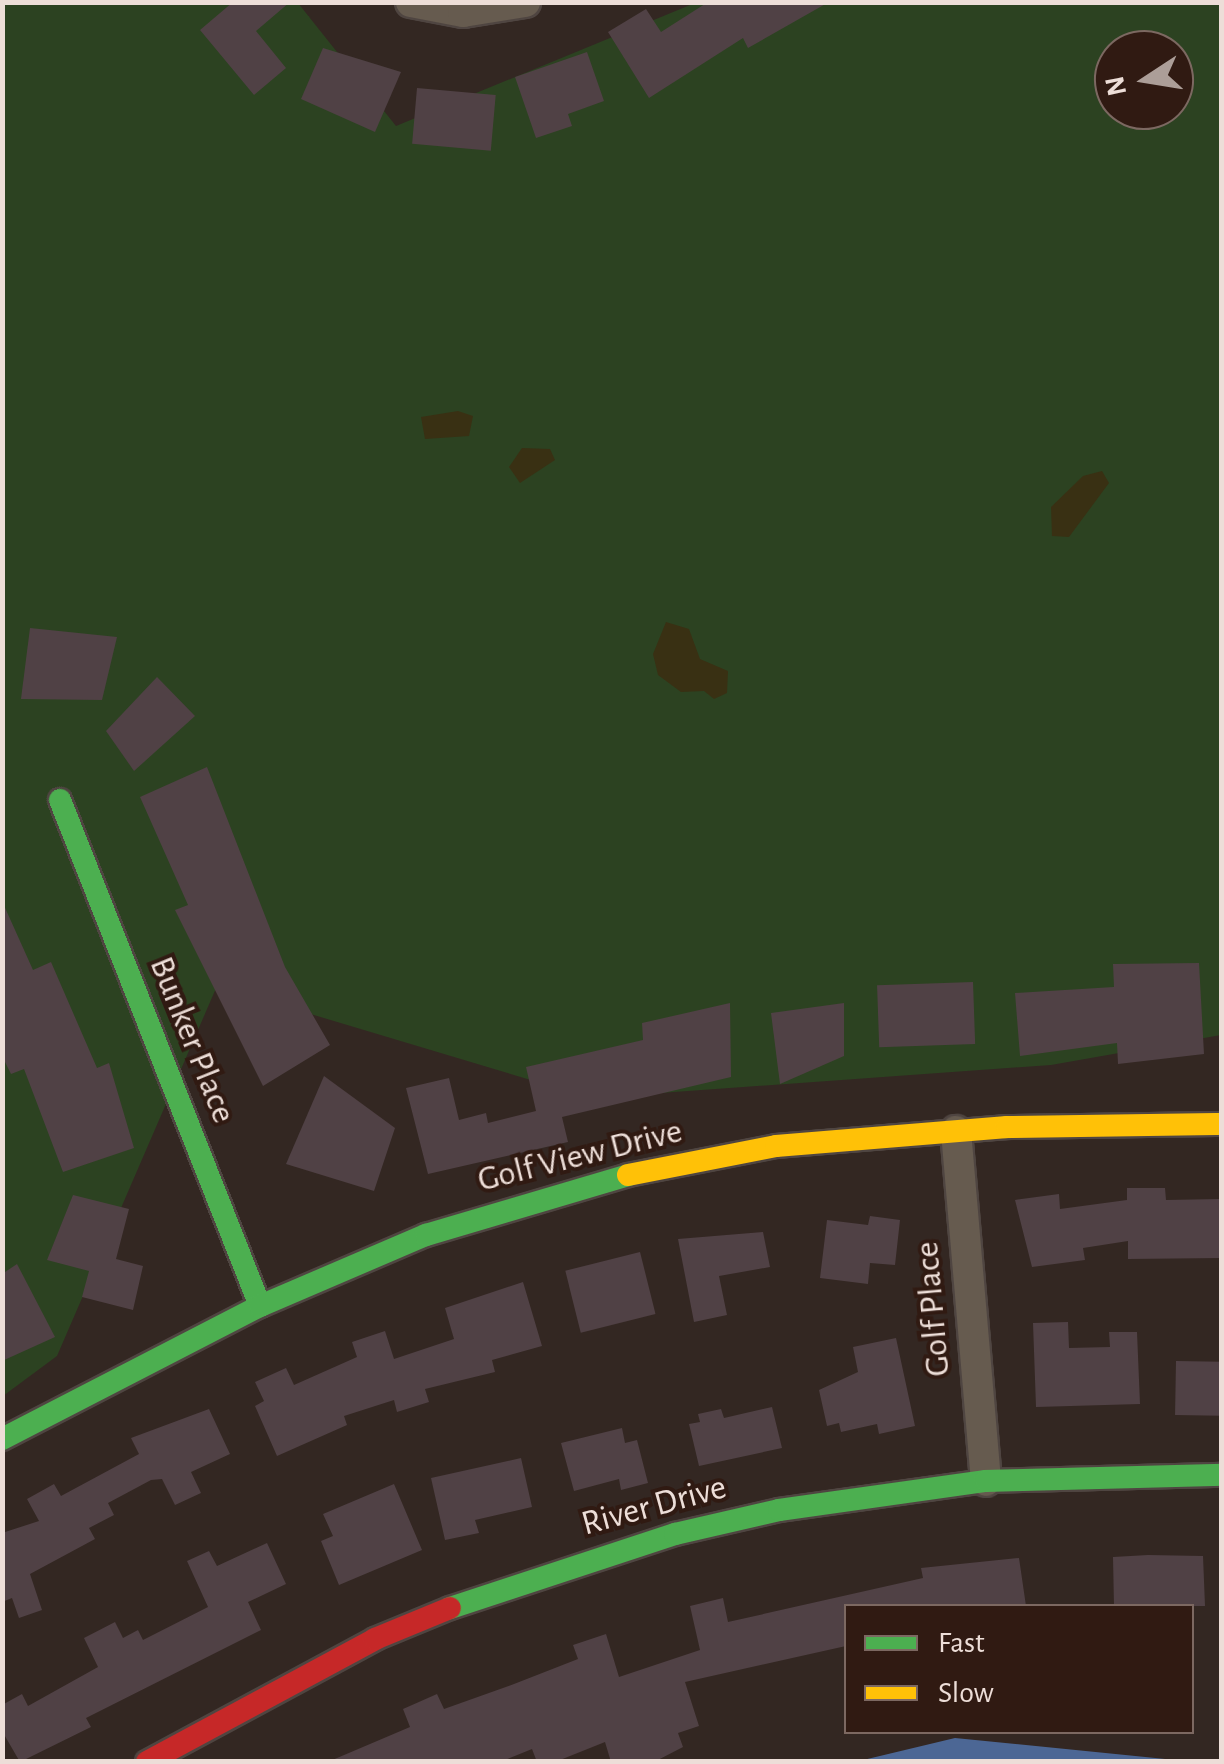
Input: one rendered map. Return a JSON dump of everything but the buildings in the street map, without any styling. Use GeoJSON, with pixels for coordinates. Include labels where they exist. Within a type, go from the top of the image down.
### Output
{"type":"FeatureCollection","features":[{"type":"Feature","properties":{"kind":"street"},"geometry":{"type":"LineString","coordinates":[[411,2],[463,12],[526,2]]}},
{"type":"Feature","properties":{"kind":"street","name":"Bunker Place"},"geometry":{"type":"LineString","coordinates":[[60,800],[260,1306]]}},
{"type":"Feature","properties":{"kind":"street","name":"Golf View Drive"},"geometry":{"type":"LineString","coordinates":[[2,1438],[260,1306],[426,1234],[598,1181],[776,1146],[956,1131],[1222,1124]]}},
{"type":"Feature","properties":{"kind":"street","name":"Golf Place"},"geometry":{"type":"LineString","coordinates":[[956,1131],[986,1481]]}},
{"type":"Feature","properties":{"kind":"street","name":"River Drive"},"geometry":{"type":"LineString","coordinates":[[148,1762],[375,1639],[573,1563],[779,1510],[986,1481],[1222,1475]]}},
{"type":"Feature","properties":{"kind":"green space"},"geometry":{"type":"Polygon","coordinates":[[[2,3],[298,3],[396,126],[695,3],[1221,3],[1221,1035],[1051,1065],[591,1098],[217,986],[57,1356],[3,1396],[2,3]]]}},
{"type":"Feature","properties":{"kind":"sand"},"geometry":{"type":"Polygon","coordinates":[[[458,411],[473,416],[469,436],[425,439],[421,417],[458,411]]]}},
{"type":"Feature","properties":{"kind":"sand"},"geometry":{"type":"Polygon","coordinates":[[[522,448],[550,449],[555,460],[520,483],[509,467],[522,448]]]}},
{"type":"Feature","properties":{"kind":"sand"},"geometry":{"type":"Polygon","coordinates":[[[1102,471],[1109,483],[1069,537],[1052,536],[1051,507],[1083,476],[1102,471]]]}},
{"type":"Feature","properties":{"kind":"sand"},"geometry":{"type":"Polygon","coordinates":[[[666,622],[689,629],[700,659],[728,671],[727,693],[714,699],[704,691],[681,692],[658,675],[653,654],[666,622]]]}},
{"type":"Feature","properties":{"kind":"water"},"geometry":{"type":"Polygon","coordinates":[[[955,1738],[1185,1761],[859,1761],[955,1738]]]}},
{"type":"Feature","properties":{"kind":"traffic: fast"},"geometry":{"type":"LineString","coordinates":[[60,800],[260,1306]]}},
{"type":"Feature","properties":{"kind":"traffic: fast"},"geometry":{"type":"LineString","coordinates":[[2,1439],[260,1306],[426,1235],[628,1175]]}},
{"type":"Feature","properties":{"kind":"traffic: fast"},"geometry":{"type":"LineString","coordinates":[[450,1608],[675,1534],[779,1510],[986,1481],[1222,1475]]}},
{"type":"Feature","properties":{"kind":"traffic: slow"},"geometry":{"type":"LineString","coordinates":[[628,1175],[776,1146],[1007,1127],[1222,1124]]}},
{"type":"Feature","properties":{"kind":"traffic: jam"},"geometry":{"type":"LineString","coordinates":[[147,1762],[375,1639],[450,1608]]}}]}
